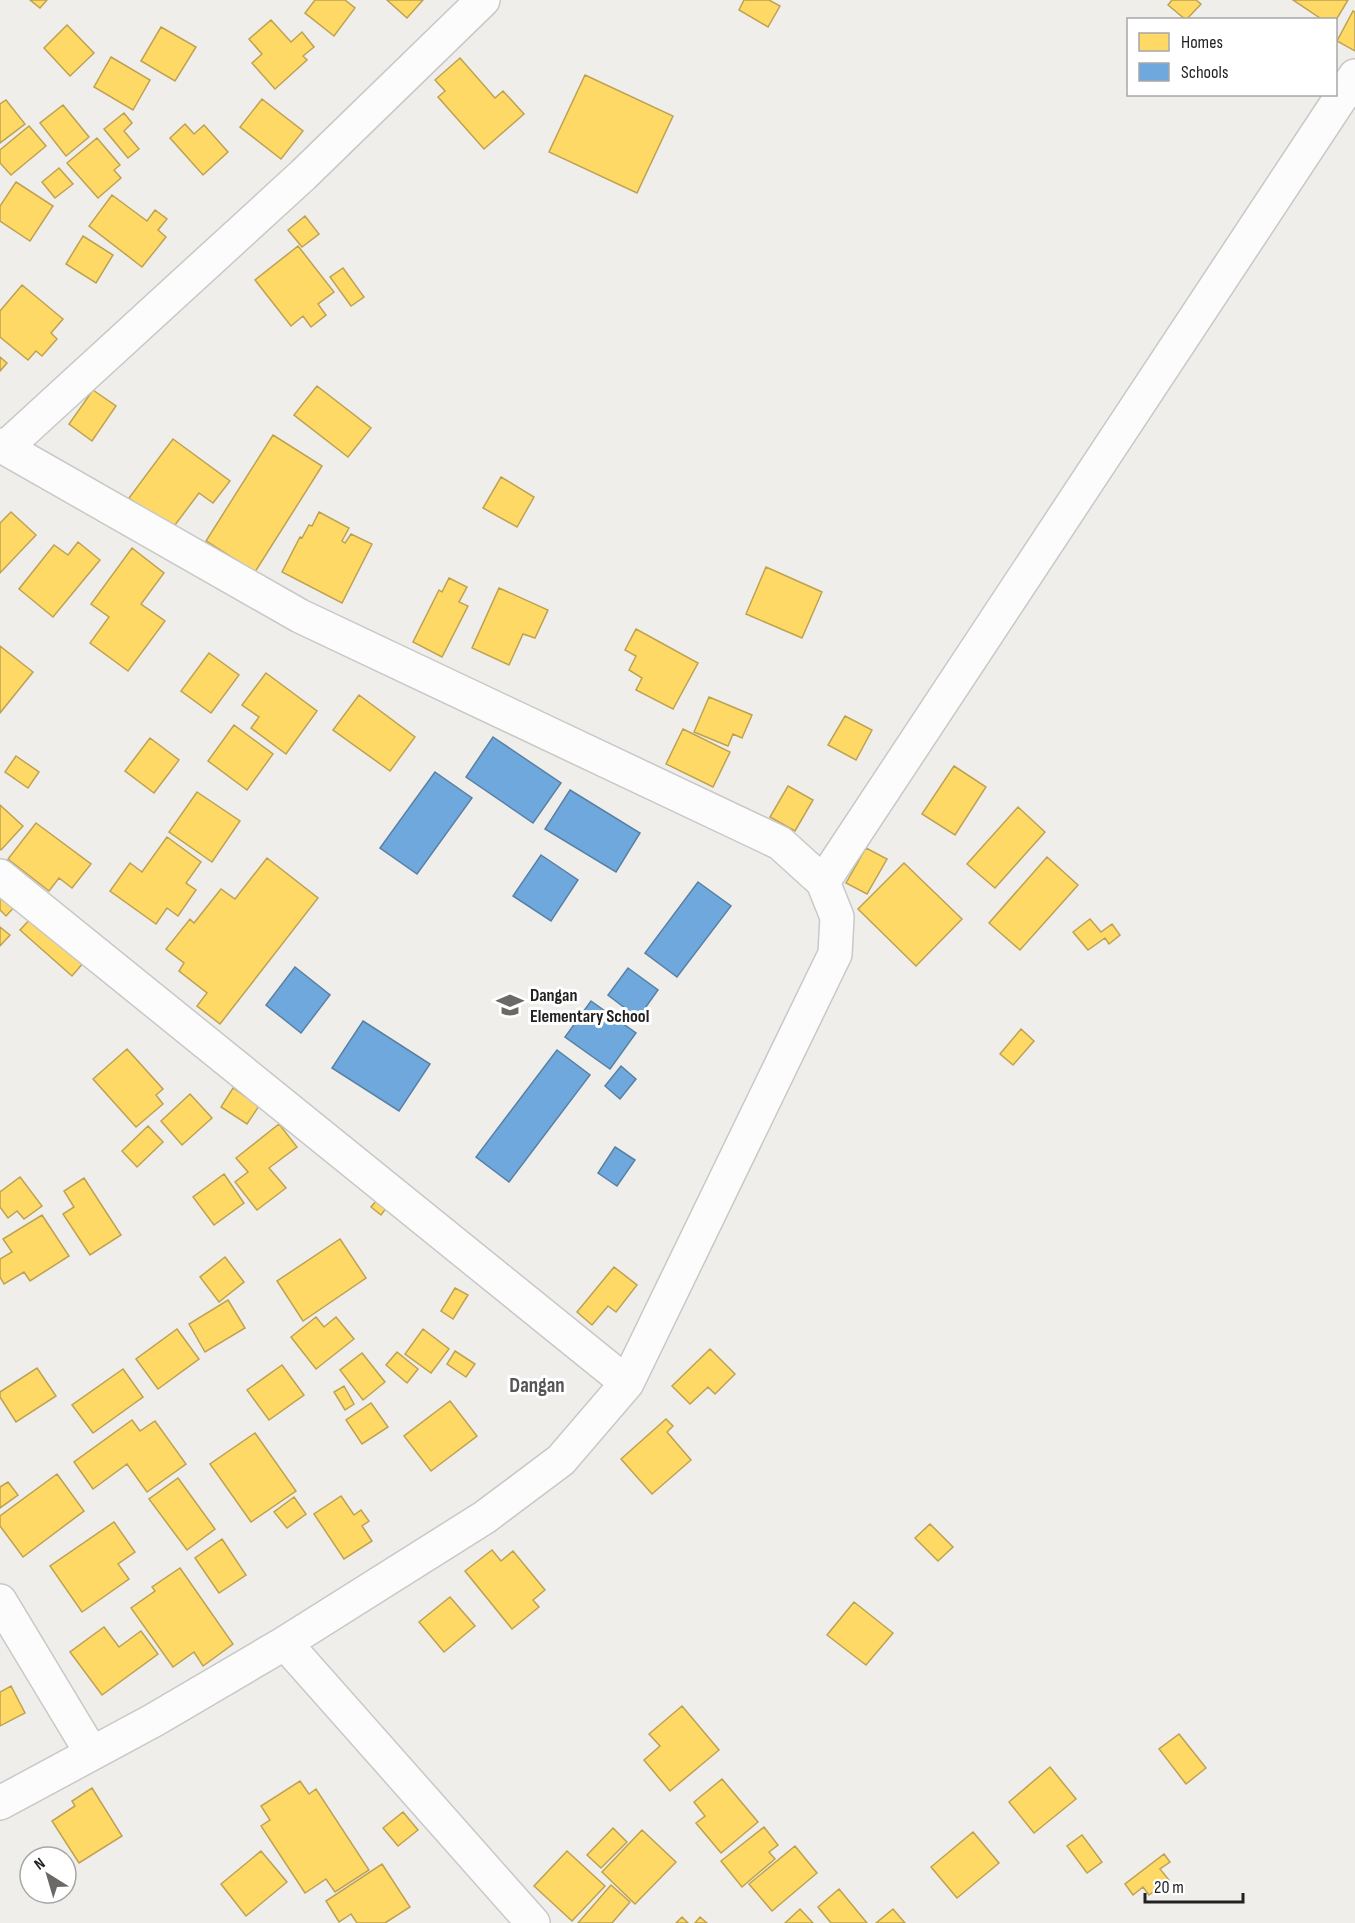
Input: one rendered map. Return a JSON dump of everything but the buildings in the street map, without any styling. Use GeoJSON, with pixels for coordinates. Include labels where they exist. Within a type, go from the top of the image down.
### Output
{"type":"FeatureCollection","features":[{"type":"Feature","properties":{"kind":"street"},"geometry":{"type":"LineString","coordinates":[[0,1803],[154,1720],[285,1643],[495,1510],[561,1460],[627,1383],[835,954],[837,917],[823,882],[780,843],[300,616],[3,447],[303,175],[483,0]]}},
{"type":"Feature","properties":{"kind":"street"},"geometry":{"type":"LineString","coordinates":[[823,882],[1355,76]]}},
{"type":"Feature","properties":{"kind":"street"},"geometry":{"type":"LineString","coordinates":[[0,876],[627,1383]]}},
{"type":"Feature","properties":{"kind":"street"},"geometry":{"type":"LineString","coordinates":[[0,1601],[91,1752]]}},
{"type":"Feature","properties":{"kind":"street"},"geometry":{"type":"LineString","coordinates":[[285,1643],[533,1923]]}},
{"type":"Feature","properties":{"kind":"place","name":"Dangan Elementary School"},"geometry":{"type":"Point","coordinates":[510,1005]}},
{"type":"Feature","properties":{"kind":"district","name":"Dangan"},"geometry":{"type":"Point","coordinates":[537,1385]}}]}
